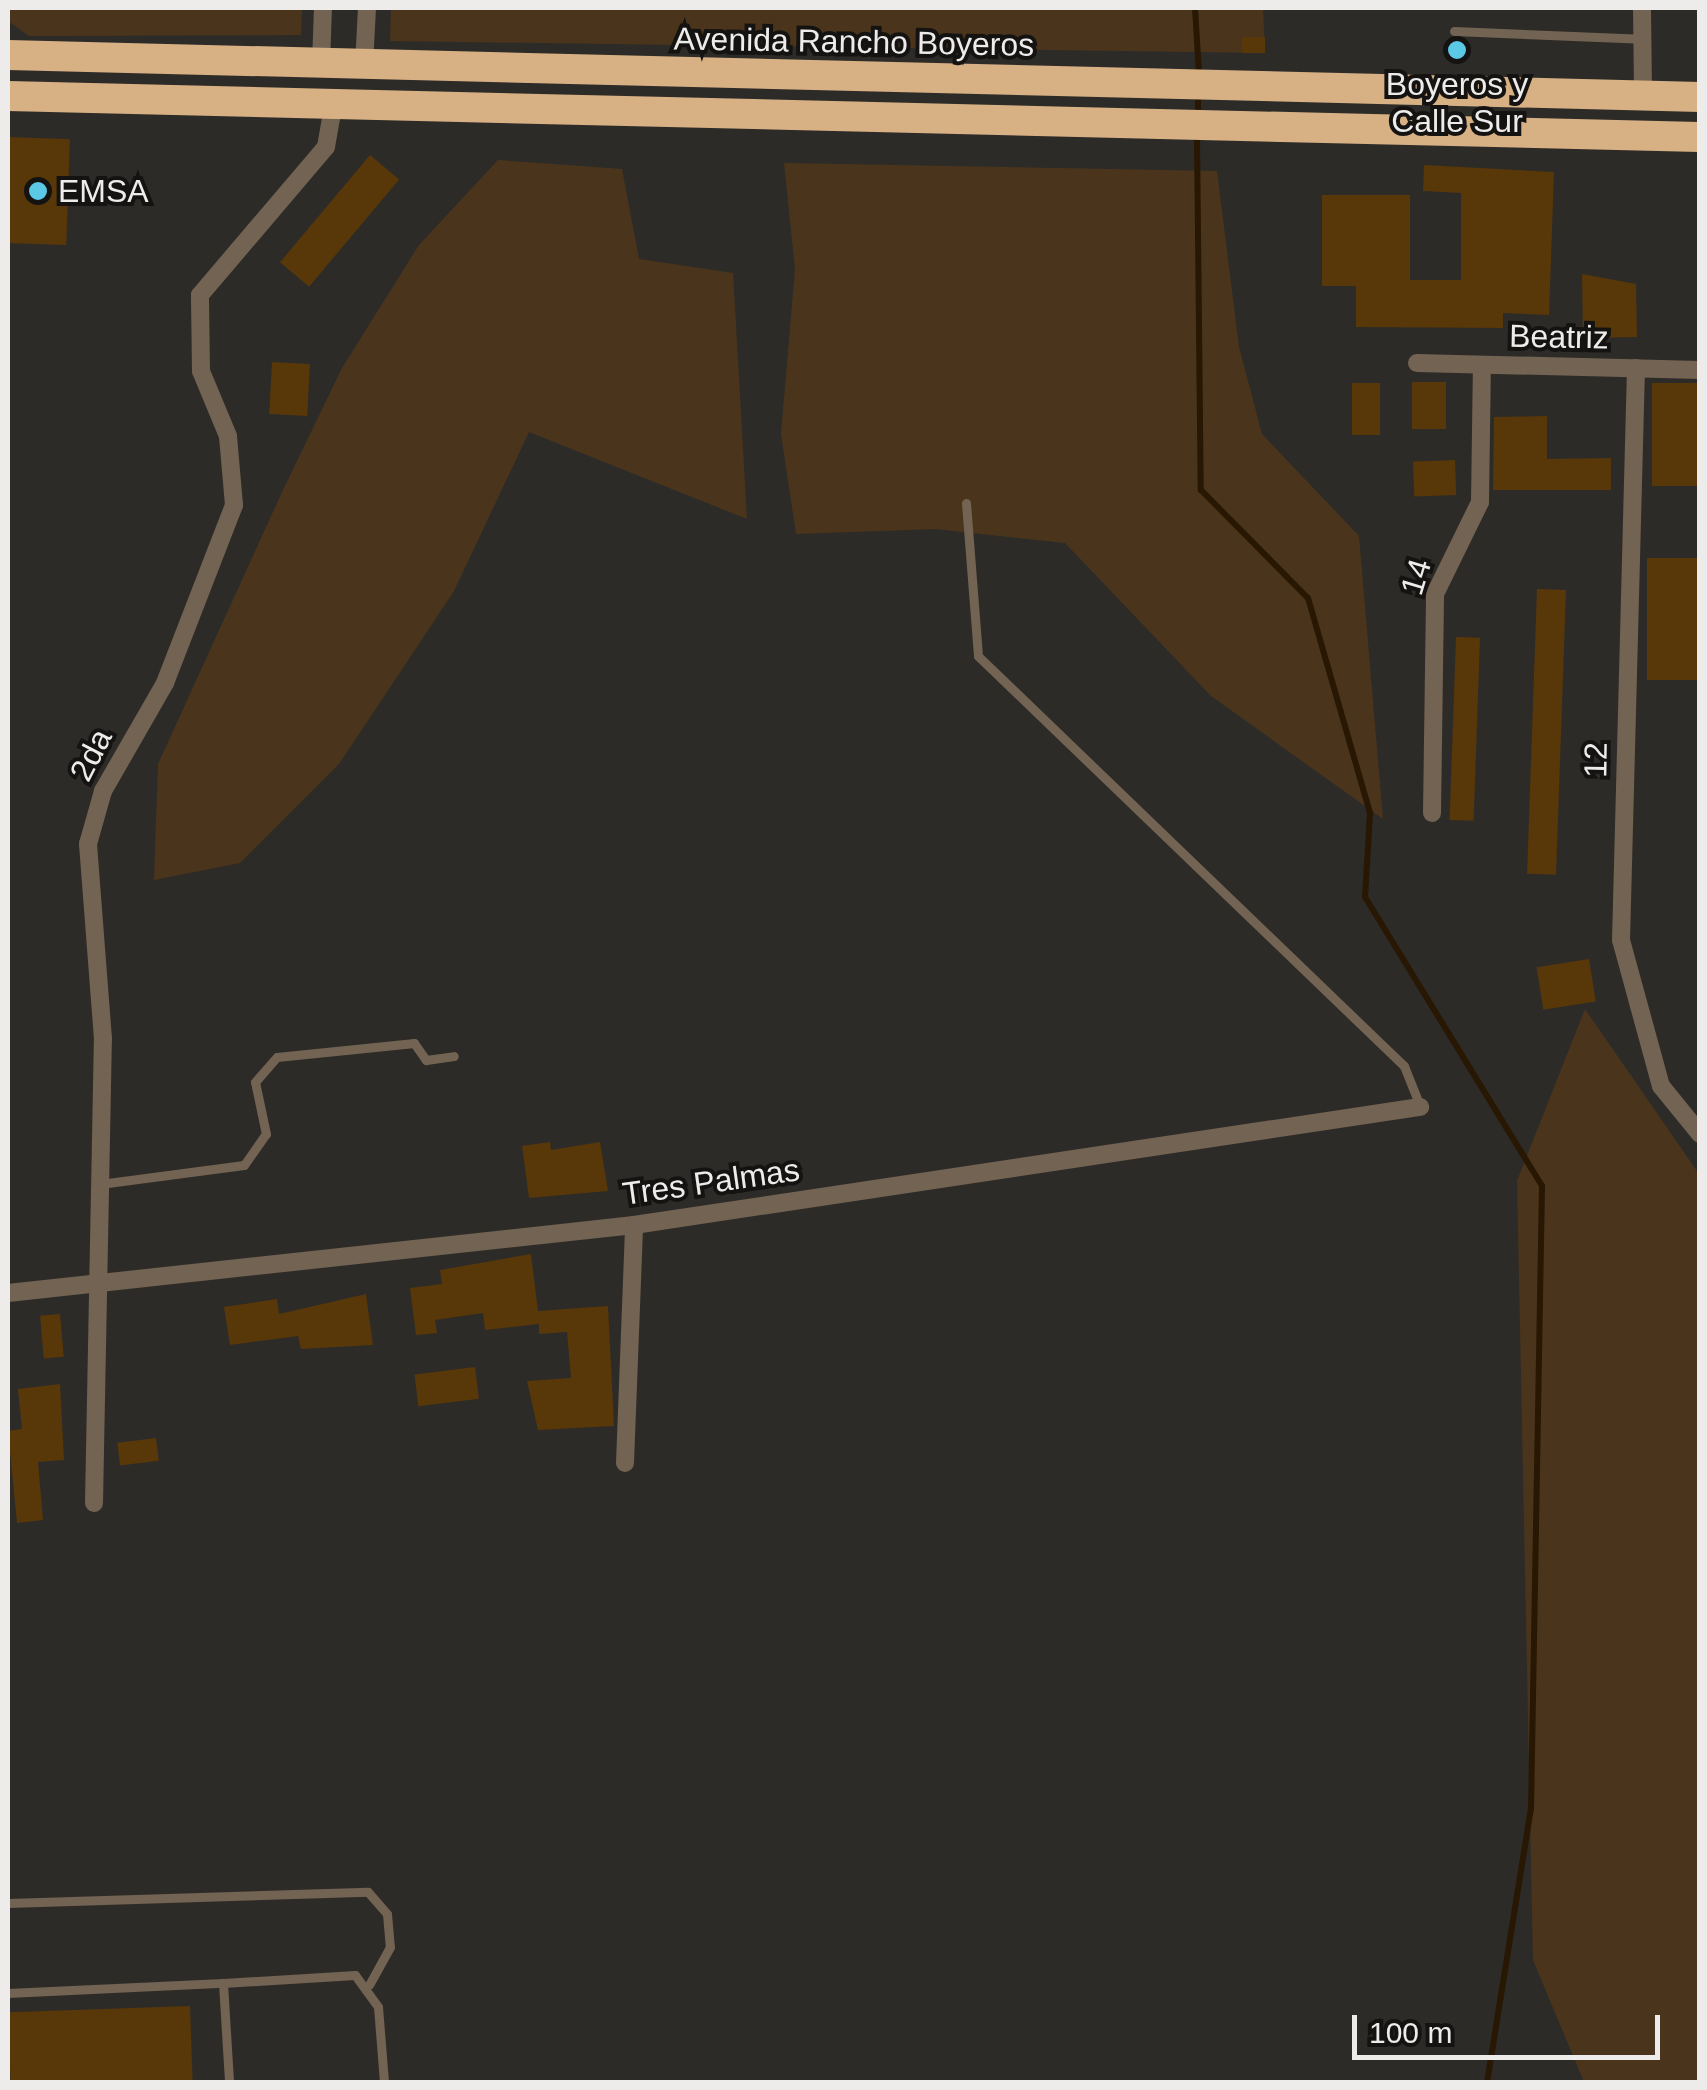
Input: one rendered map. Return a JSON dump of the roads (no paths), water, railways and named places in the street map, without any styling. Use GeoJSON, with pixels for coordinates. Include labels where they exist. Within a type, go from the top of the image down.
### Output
{"type":"FeatureCollection","features":[{"type":"Feature","properties":{"kind":"highway","name":"Avenida Rancho Boyeros"},"geometry":{"type":"LineString","coordinates":[[16,53],[321,64],[1700,97]]}},
{"type":"Feature","properties":{"kind":"highway"},"geometry":{"type":"LineString","coordinates":[[8,96],[333,107],[1700,137]]}},
{"type":"Feature","properties":{"kind":"street"},"geometry":{"type":"LineString","coordinates":[[321,64],[323,8]]}},
{"type":"Feature","properties":{"kind":"street"},"geometry":{"type":"LineString","coordinates":[[364,65],[366,8]]}},
{"type":"Feature","properties":{"kind":"street"},"geometry":{"type":"LineString","coordinates":[[1642,8],[1643,96]]}},
{"type":"Feature","properties":{"kind":"street","name":"2da"},"geometry":{"type":"LineString","coordinates":[[94,1503],[92,1286],[104,1039],[88,844],[103,791],[165,683],[234,505],[228,436],[201,372],[200,295],[326,147],[333,107]]}},
{"type":"Feature","properties":{"kind":"street","name":"Beatriz"},"geometry":{"type":"LineString","coordinates":[[1417,363],[1700,370]]}},
{"type":"Feature","properties":{"kind":"street","name":"14"},"geometry":{"type":"LineString","coordinates":[[1432,813],[1435,594],[1480,502],[1482,366]]}},
{"type":"Feature","properties":{"kind":"street","name":"12"},"geometry":{"type":"LineString","coordinates":[[1636,368],[1621,940],[1661,1086],[1700,1134]]}},
{"type":"Feature","properties":{"kind":"street","name":"Tres Palmas"},"geometry":{"type":"LineString","coordinates":[[8,1293],[634,1225],[1420,1107]]}},
{"type":"Feature","properties":{"kind":"street"},"geometry":{"type":"LineString","coordinates":[[625,1463],[634,1225]]}},
{"type":"Feature","properties":{"kind":"lane"},"geometry":{"type":"LineString","coordinates":[[1454,31],[1641,38]]}},
{"type":"Feature","properties":{"kind":"lane"},"geometry":{"type":"LineString","coordinates":[[966,504],[978,656],[1404,1066],[1420,1107]]}},
{"type":"Feature","properties":{"kind":"lane"},"geometry":{"type":"LineString","coordinates":[[97,1185],[244,1165],[266,1134],[256,1082],[277,1057],[414,1043],[426,1060],[454,1056]]}},
{"type":"Feature","properties":{"kind":"lane"},"geometry":{"type":"LineString","coordinates":[[8,1904],[368,1892],[387,1914],[390,1947],[370,1985],[384,2082]]}},
{"type":"Feature","properties":{"kind":"lane"},"geometry":{"type":"LineString","coordinates":[[8,1993],[355,1974],[370,1985]]}},
{"type":"Feature","properties":{"kind":"lane"},"geometry":{"type":"LineString","coordinates":[[223,1983],[230,2082]]}},
{"type":"Feature","properties":{"kind":"waterway"},"geometry":{"type":"LineString","coordinates":[[1195,8],[1199,73]]}},
{"type":"Feature","properties":{"kind":"waterway"},"geometry":{"type":"LineString","coordinates":[[1198,91],[1198,118]]}},
{"type":"Feature","properties":{"kind":"waterway"},"geometry":{"type":"LineString","coordinates":[[1197,136],[1201,490],[1308,598],[1370,813],[1365,897],[1542,1186],[1531,1808],[1487,2082]]}},
{"type":"Feature","properties":{"kind":"place","name":"Boyeros y Calle Sur"},"geometry":{"type":"Point","coordinates":[1457,50]}},
{"type":"Feature","properties":{"kind":"place","name":"EMSA"},"geometry":{"type":"Point","coordinates":[38,191]}}]}
